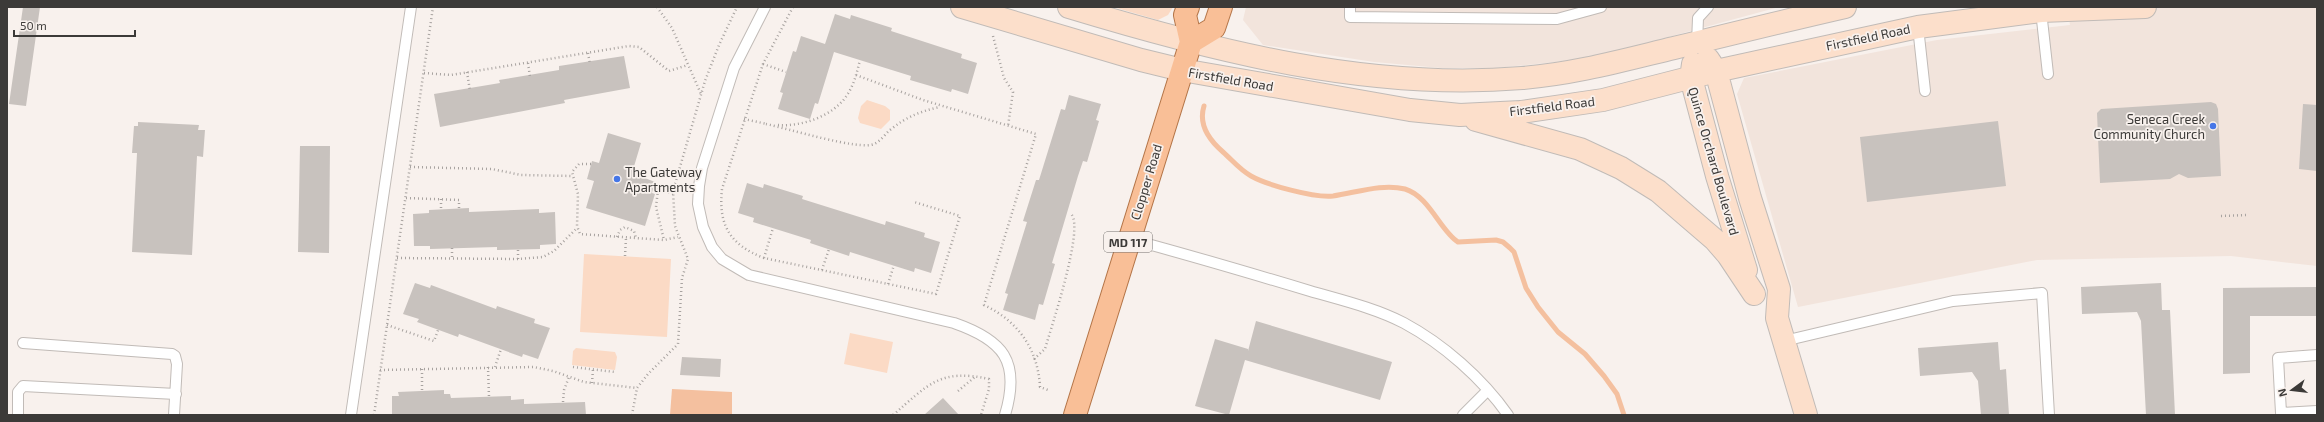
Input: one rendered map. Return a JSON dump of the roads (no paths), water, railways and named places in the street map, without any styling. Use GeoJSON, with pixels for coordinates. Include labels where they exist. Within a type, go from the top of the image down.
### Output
{"type":"FeatureCollection","features":[{"type":"Feature","properties":{"kind":"main road"},"geometry":{"type":"LineString","coordinates":[[1188,7],[1185,15],[1191,42],[1214,28],[1221,7]]}},
{"type":"Feature","properties":{"kind":"main road","name":"Clopper Road"},"geometry":{"type":"LineString","coordinates":[[1075,415],[1191,42]]}},
{"type":"Feature","properties":{"kind":"street","name":"Firstfield Road"},"geometry":{"type":"LineString","coordinates":[[962,7],[1141,60],[1182,70],[1410,110],[1460,115],[1521,112],[1603,100],[1716,71],[1918,27],[2040,8],[2145,7]]}},
{"type":"Feature","properties":{"kind":"street","name":"Firstfield Road"},"geometry":{"type":"LineString","coordinates":[[1069,7],[1191,42],[1313,67],[1376,76],[1469,81],[1522,78],[1565,73],[1612,64],[1845,7]]}},
{"type":"Feature","properties":{"kind":"street","name":"Quince Orchard Boulevard"},"geometry":{"type":"LineString","coordinates":[[1697,43],[1716,71],[1750,198],[1779,289],[1777,318],[1806,415]]}},
{"type":"Feature","properties":{"kind":"street","name":"Quince Orchard Boulevard"},"geometry":{"type":"LineString","coordinates":[[1697,43],[1691,78],[1717,176],[1754,294],[1777,318]]}},
{"type":"Feature","properties":{"kind":"street"},"geometry":{"type":"LineString","coordinates":[[1460,115],[1580,150],[1627,172],[1658,191],[1715,240],[1728,255],[1754,294]]}},
{"type":"Feature","properties":{"kind":"lane"},"geometry":{"type":"LineString","coordinates":[[351,415],[411,7]]}},
{"type":"Feature","properties":{"kind":"lane"},"geometry":{"type":"LineString","coordinates":[[765,7],[734,68],[702,168],[698,204],[703,227],[712,247],[722,259],[749,275],[954,323],[980,333],[999,347],[1007,361],[1011,375],[1012,390],[1005,415]]}},
{"type":"Feature","properties":{"kind":"lane"},"geometry":{"type":"LineString","coordinates":[[1350,7],[1350,17],[1557,19],[1601,7]]}},
{"type":"Feature","properties":{"kind":"lane"},"geometry":{"type":"LineString","coordinates":[[1697,43],[1698,18],[1708,7]]}},
{"type":"Feature","properties":{"kind":"lane"},"geometry":{"type":"LineString","coordinates":[[2040,8],[2048,74]]}},
{"type":"Feature","properties":{"kind":"lane"},"geometry":{"type":"LineString","coordinates":[[1918,27],[1925,91]]}},
{"type":"Feature","properties":{"kind":"lane"},"geometry":{"type":"LineString","coordinates":[[1129,239],[1208,260],[1381,313],[1404,324],[1444,350],[1470,373],[1508,415]]}},
{"type":"Feature","properties":{"kind":"lane"},"geometry":{"type":"LineString","coordinates":[[1784,341],[1953,302],[2042,293],[2049,415]]}},
{"type":"Feature","properties":{"kind":"lane"},"geometry":{"type":"LineString","coordinates":[[23,343],[172,354],[175,356],[177,364],[174,415]]}},
{"type":"Feature","properties":{"kind":"lane"},"geometry":{"type":"LineString","coordinates":[[2317,355],[2278,358],[2281,413],[2317,411]]}},
{"type":"Feature","properties":{"kind":"lane"},"geometry":{"type":"LineString","coordinates":[[18,415],[18,392],[23,386],[176,394]]}},
{"type":"Feature","properties":{"kind":"lane"},"geometry":{"type":"LineString","coordinates":[[1463,415],[1487,391]]}},
{"type":"Feature","properties":{"kind":"waterway"},"geometry":{"type":"LineString","coordinates":[[1204,106],[1202,120],[1209,137],[1240,168],[1258,180],[1303,193],[1325,196],[1387,187],[1405,189],[1421,199],[1452,237],[1458,242],[1496,240],[1503,242],[1514,252],[1526,288],[1538,307],[1558,332],[1585,354],[1604,376],[1617,394],[1624,415]]}},
{"type":"Feature","properties":{"kind":"place","name":"Seneca Creek Community Church"},"geometry":{"type":"Point","coordinates":[2213,126]}},
{"type":"Feature","properties":{"kind":"place","name":"The Gateway Apartments"},"geometry":{"type":"Point","coordinates":[617,179]}}]}
